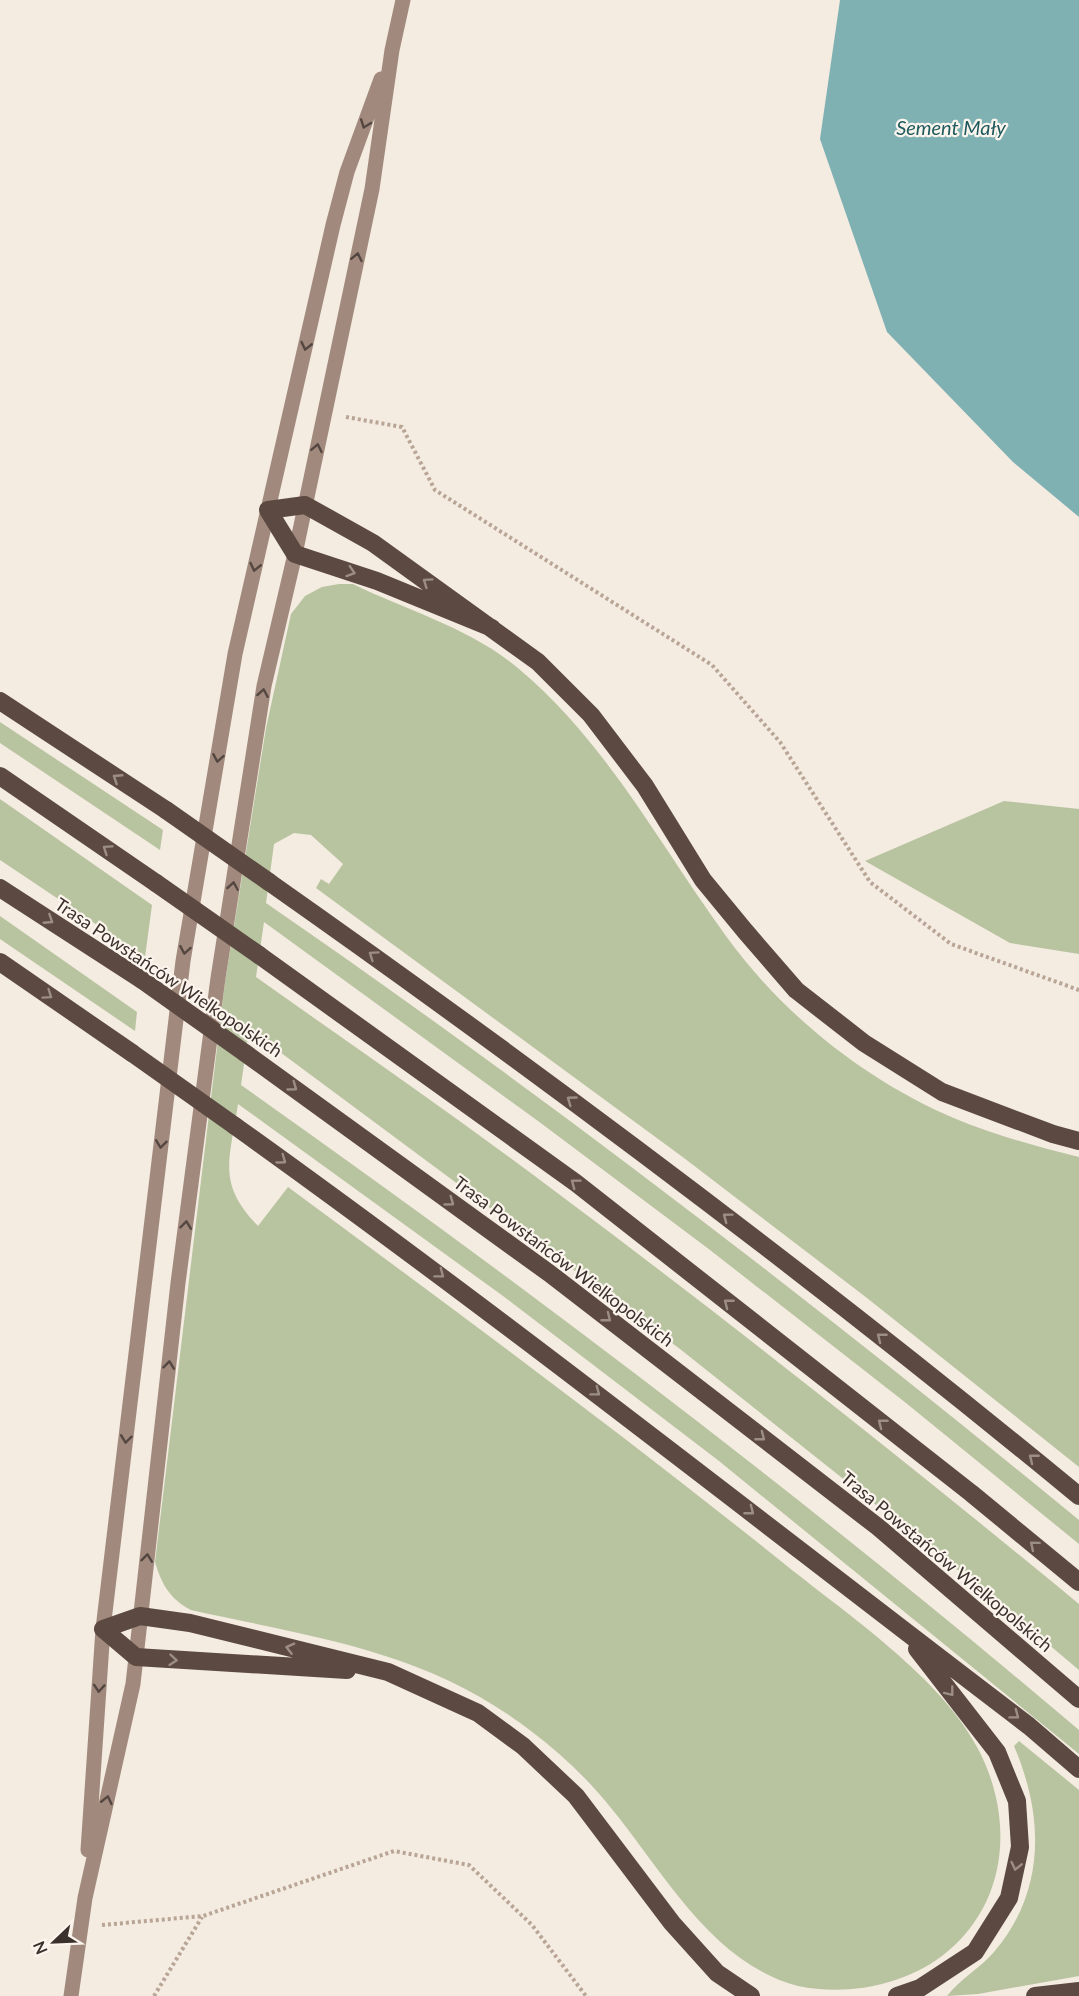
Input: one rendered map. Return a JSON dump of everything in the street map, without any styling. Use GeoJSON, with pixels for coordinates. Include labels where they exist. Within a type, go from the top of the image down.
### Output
{"type":"FeatureCollection","features":[{"type":"Feature","properties":{"kind":"highway"},"geometry":{"type":"LineString","coordinates":[[492,628],[377,581],[295,554],[268,510],[305,505],[374,543],[492,628],[538,662],[591,715],[645,786],[703,880],[796,990],[864,1043],[942,1092],[1053,1134],[1079,1141]]}},
{"type":"Feature","properties":{"kind":"highway"},"geometry":{"type":"LineString","coordinates":[[0,701],[166,810],[421,989],[638,1149],[820,1289],[1079,1495]]}},
{"type":"Feature","properties":{"kind":"highway"},"geometry":{"type":"LineString","coordinates":[[0,776],[259,955],[576,1183],[971,1493],[1079,1582]]}},
{"type":"Feature","properties":{"kind":"highway","name":"Trasa Powstańców Wielkopolskich"},"geometry":{"type":"LineString","coordinates":[[0,888],[142,980],[549,1273],[878,1527],[1079,1700]]}},
{"type":"Feature","properties":{"kind":"highway"},"geometry":{"type":"LineString","coordinates":[[0,962],[235,1126],[525,1338],[1029,1726],[1079,1769]]}},
{"type":"Feature","properties":{"kind":"highway"},"geometry":{"type":"LineString","coordinates":[[103,1629],[140,1616],[190,1623],[388,1672],[478,1713],[523,1746],[576,1796],[672,1923],[717,1973],[751,1996]]}},
{"type":"Feature","properties":{"kind":"highway"},"geometry":{"type":"LineString","coordinates":[[103,1629],[136,1657],[388,1672]]}},
{"type":"Feature","properties":{"kind":"highway"},"geometry":{"type":"LineString","coordinates":[[897,1996],[920,1988],[975,1952],[1009,1898],[1020,1847],[1017,1801],[997,1752],[902,1629]]}},
{"type":"Feature","properties":{"kind":"highway"},"geometry":{"type":"LineString","coordinates":[[1035,1996],[1079,1991]]}},
{"type":"Feature","properties":{"kind":"main road"},"geometry":{"type":"LineString","coordinates":[[85,1898],[133,1684],[178,1283],[218,978],[264,686],[295,554],[372,189],[392,50],[404,0]]}},
{"type":"Feature","properties":{"kind":"main road"},"geometry":{"type":"LineString","coordinates":[[71,1996],[85,1898],[103,1629],[183,961],[236,654],[268,510],[345,183],[392,50]]}},
{"type":"Feature","properties":{"kind":"path"},"geometry":{"type":"LineString","coordinates":[[325,413],[402,427],[435,490],[711,664],[780,742],[870,882],[906,910],[951,944],[1079,990]]}},
{"type":"Feature","properties":{"kind":"path"},"geometry":{"type":"LineString","coordinates":[[81,1927],[203,1916],[394,1851],[469,1865],[532,1925],[586,1996]]}},
{"type":"Feature","properties":{"kind":"path"},"geometry":{"type":"LineString","coordinates":[[154,1996],[203,1916]]}},
{"type":"Feature","properties":{"kind":"green space"},"geometry":{"type":"Polygon","coordinates":[[[353,584],[481,642],[519,669],[550,698],[606,762],[701,901],[749,965],[773,993],[829,1043],[890,1085],[956,1119],[1017,1140],[1079,1157],[1079,1467],[867,1298],[684,1158],[316,888],[321,879],[329,884],[343,864],[311,835],[294,833],[274,844],[266,903],[474,1050],[679,1203],[980,1439],[1079,1520],[1079,1544],[906,1403],[710,1250],[538,1121],[264,922],[256,977],[482,1137],[623,1242],[820,1395],[1079,1604],[1079,1670],[998,1602],[680,1349],[249,1029],[241,1085],[456,1239],[667,1398],[772,1479],[978,1645],[1079,1730],[1079,1754],[719,1461],[503,1296],[238,1104],[230,1155],[231,1183],[236,1197],[258,1226],[288,1187],[602,1421],[864,1626],[917,1672],[961,1721],[977,1747],[989,1774],[997,1802],[1000,1830],[999,1859],[993,1886],[981,1912],[964,1935],[942,1956],[909,1975],[873,1986],[835,1990],[798,1986],[767,1974],[740,1957],[692,1912],[611,1808],[573,1767],[531,1731],[491,1704],[451,1682],[368,1651],[326,1639],[191,1610],[172,1596],[161,1578],[155,1562],[225,982],[266,728],[291,614],[305,596],[322,587],[353,584]]]}},
{"type":"Feature","properties":{"kind":"green space"},"geometry":{"type":"Polygon","coordinates":[[[0,722],[163,830],[160,850],[0,743],[0,722]]]}},
{"type":"Feature","properties":{"kind":"green space"},"geometry":{"type":"Polygon","coordinates":[[[0,799],[152,905],[145,957],[0,860],[0,799]]]}},
{"type":"Feature","properties":{"kind":"green space"},"geometry":{"type":"Polygon","coordinates":[[[1004,801],[1079,809],[1079,954],[1010,943],[865,861],[1004,801]]]}},
{"type":"Feature","properties":{"kind":"green space"},"geometry":{"type":"Polygon","coordinates":[[[0,916],[137,1012],[135,1031],[0,939],[0,916]]]}},
{"type":"Feature","properties":{"kind":"green space"},"geometry":{"type":"Polygon","coordinates":[[[1019,1741],[1079,1790],[1079,1976],[978,1994],[947,1996],[994,1952],[1011,1929],[1023,1904],[1031,1878],[1035,1852],[1035,1826],[1024,1772],[1014,1746],[1019,1741]]]}},
{"type":"Feature","properties":{"kind":"water","name":"Sement Mały"},"geometry":{"type":"Polygon","coordinates":[[[840,0],[1079,0],[1079,517],[1013,462],[887,332],[820,139],[840,0]]]}}]}
